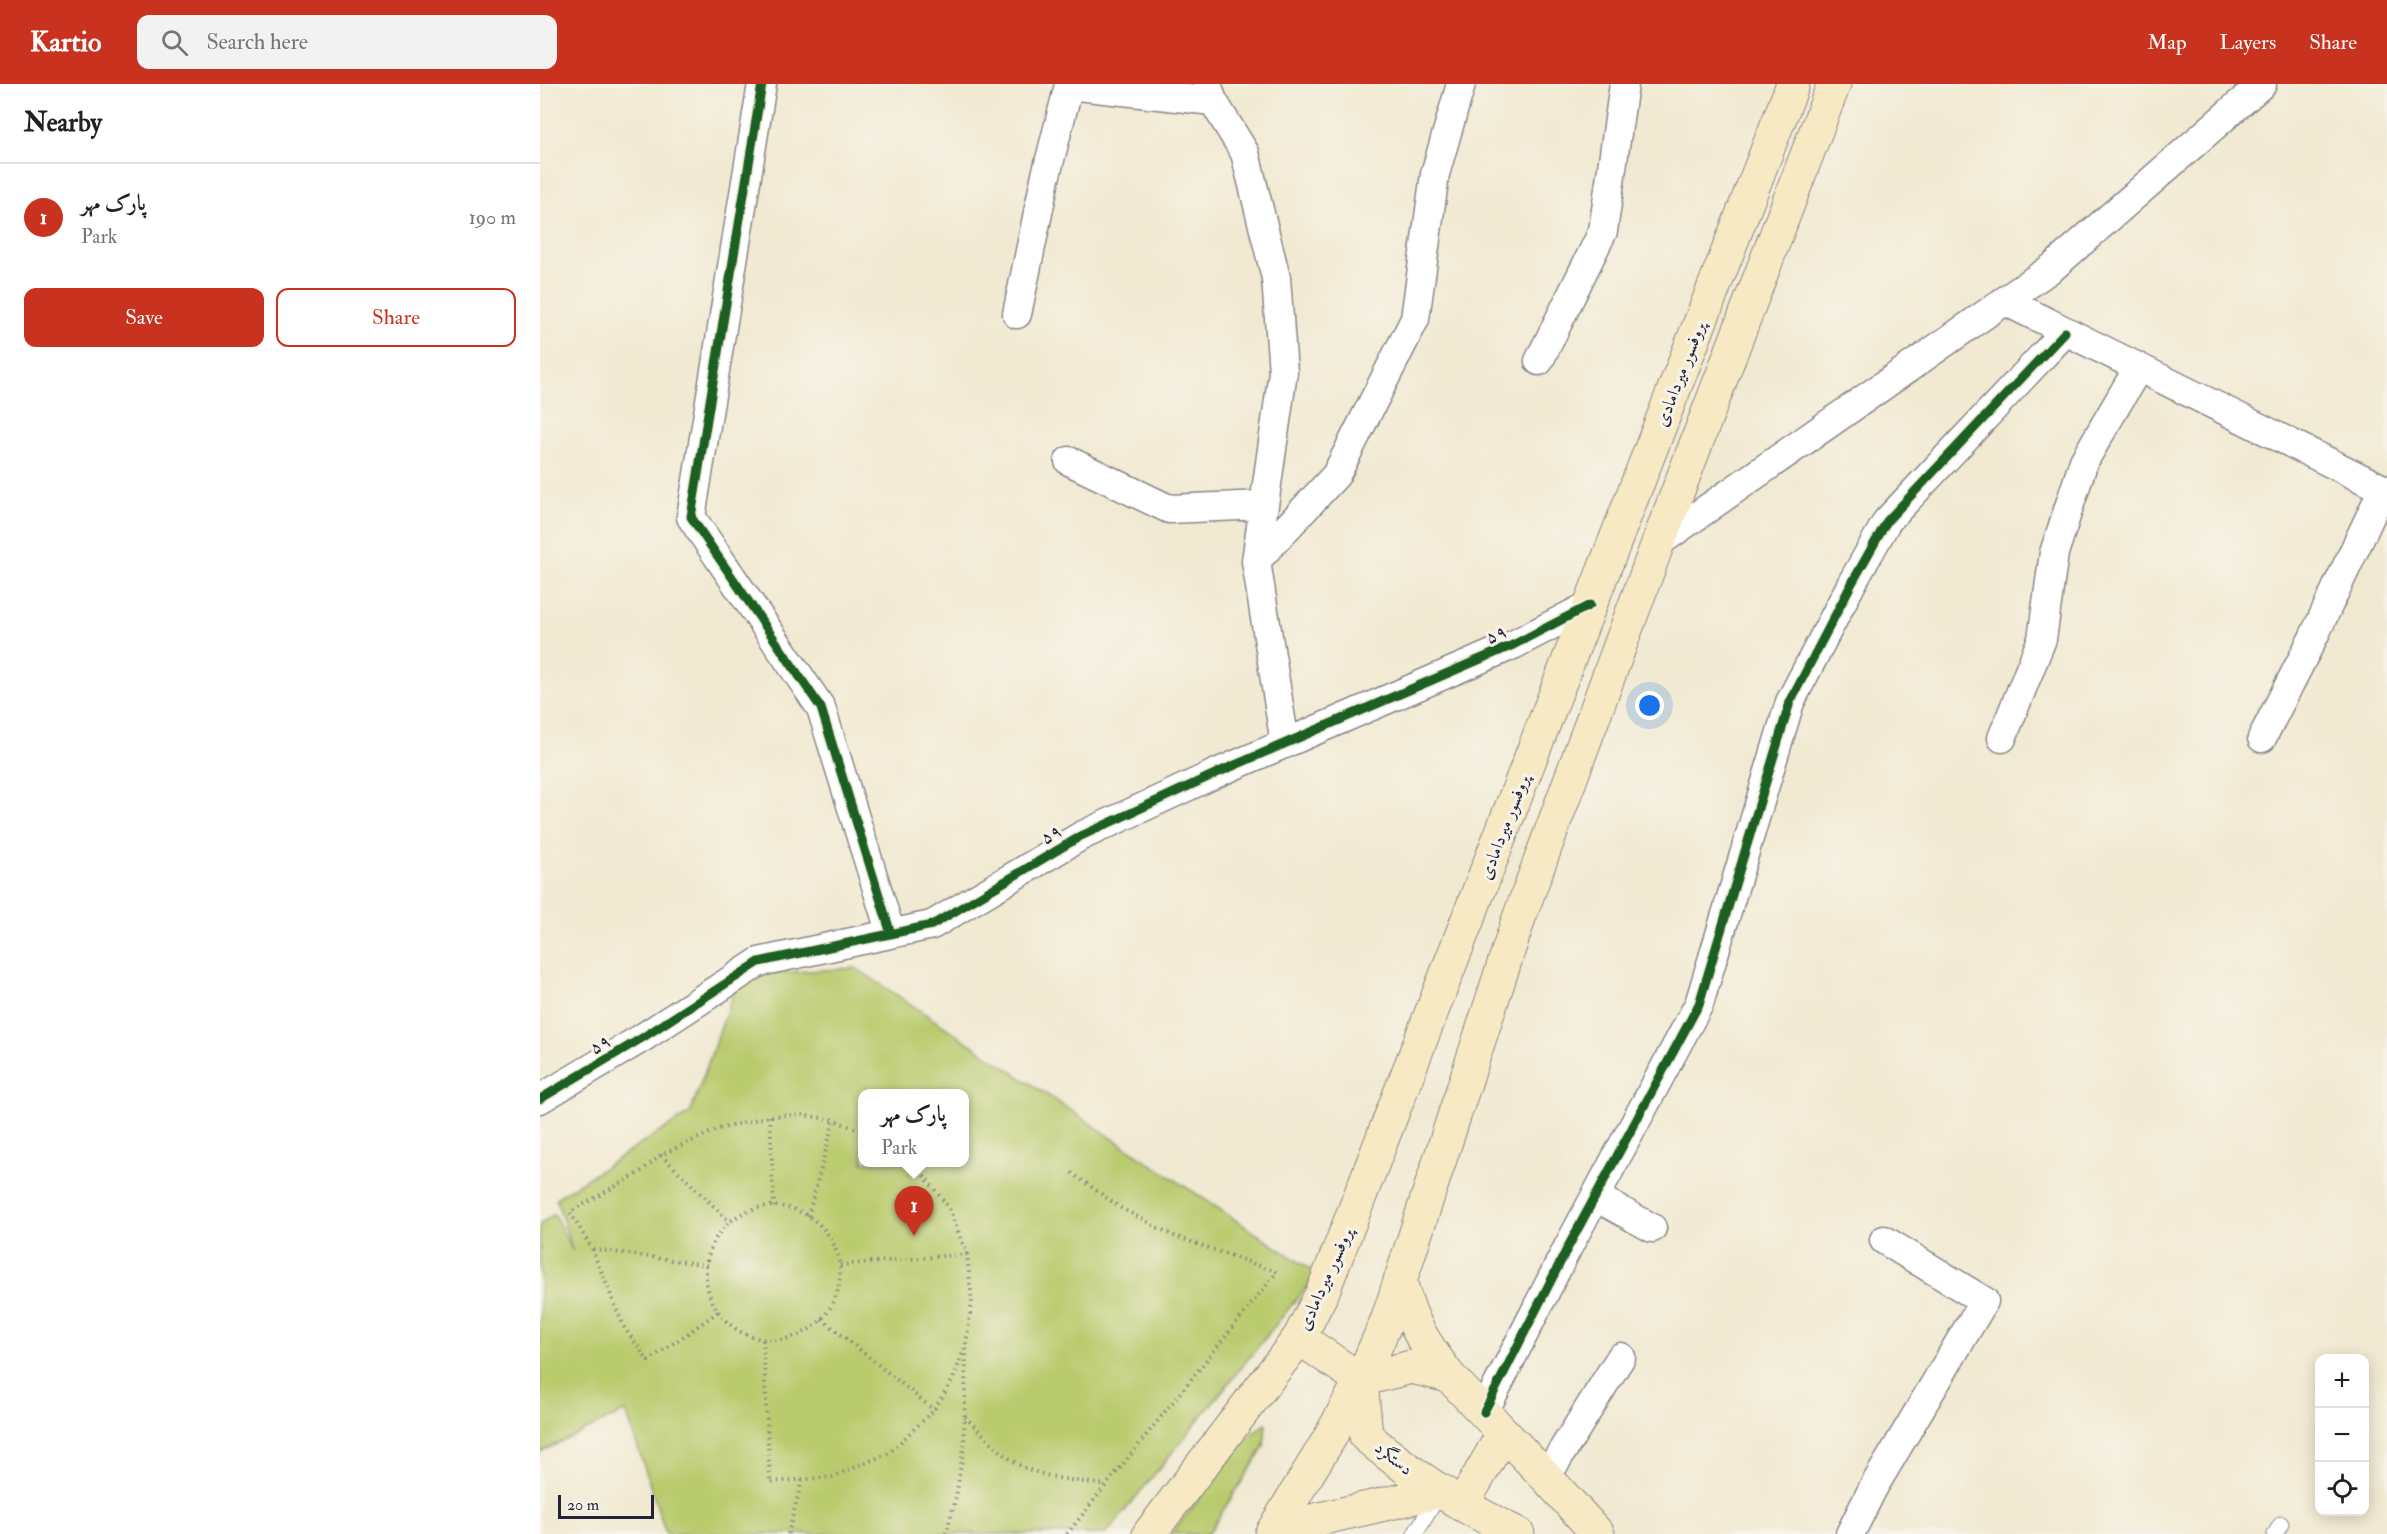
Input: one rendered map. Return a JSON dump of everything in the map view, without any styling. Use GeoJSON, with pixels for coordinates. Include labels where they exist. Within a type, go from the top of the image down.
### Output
{"type":"FeatureCollection","features":[{"type":"Feature","properties":{"kind":"main road","name":"پروفسور میردامادی"},"geometry":{"type":"LineString","coordinates":[[1149,1534],[1299,1338],[1323,1291],[1793,84]]}},
{"type":"Feature","properties":{"kind":"main road"},"geometry":{"type":"LineString","coordinates":[[1270,1534],[1362,1380],[1388,1318],[1519,918],[1658,543],[1834,84]]}},
{"type":"Feature","properties":{"kind":"main road"},"geometry":{"type":"LineString","coordinates":[[1400,1280],[1408,1311],[1422,1340],[1449,1376],[1598,1534]]}},
{"type":"Feature","properties":{"kind":"main road"},"geometry":{"type":"LineString","coordinates":[[1299,1338],[1362,1380],[1411,1367],[1449,1376]]}},
{"type":"Feature","properties":{"kind":"main road","name":"دستگرد"},"geometry":{"type":"LineString","coordinates":[[1362,1380],[1366,1436],[1399,1465],[1452,1498],[1518,1534]]}},
{"type":"Feature","properties":{"kind":"main road"},"geometry":{"type":"LineString","coordinates":[[1282,1534],[1302,1523],[1452,1498],[1494,1423]]}},
{"type":"Feature","properties":{"kind":"street"},"geometry":{"type":"LineString","coordinates":[[762,84],[691,517],[821,708],[891,934]]}},
{"type":"Feature","properties":{"kind":"street"},"geometry":{"type":"LineString","coordinates":[[1256,561],[1336,475],[1415,319],[1435,174],[1461,84]]}},
{"type":"Feature","properties":{"kind":"street"},"geometry":{"type":"LineString","coordinates":[[1539,361],[1604,231],[1624,84]]}},
{"type":"Feature","properties":{"kind":"street"},"geometry":{"type":"LineString","coordinates":[[1658,543],[2053,267],[2262,84]]}},
{"type":"Feature","properties":{"kind":"street"},"geometry":{"type":"LineString","coordinates":[[1017,314],[1045,179],[1069,85],[1210,92],[1245,153],[1276,278],[1283,372],[1256,561],[1285,744]]}},
{"type":"Feature","properties":{"kind":"street"},"geometry":{"type":"LineString","coordinates":[[2005,301],[2383,489],[2314,636],[2262,738]]}},
{"type":"Feature","properties":{"kind":"street"},"geometry":{"type":"LineString","coordinates":[[1494,1423],[1596,1197],[1699,1004],[1790,702],[1852,583],[1887,521],[2065,332]]}},
{"type":"Feature","properties":{"kind":"street"},"geometry":{"type":"LineString","coordinates":[[2002,738],[2042,639],[2054,553],[2084,461],[2138,368]]}},
{"type":"Feature","properties":{"kind":"street"},"geometry":{"type":"LineString","coordinates":[[1069,461],[1169,509],[1264,505]]}},
{"type":"Feature","properties":{"kind":"street","name":"۵۹"},"geometry":{"type":"LineString","coordinates":[[540,1099],[642,1038],[759,962],[932,925],[1081,836],[1513,645],[1590,605]]}},
{"type":"Feature","properties":{"kind":"street"},"geometry":{"type":"LineString","coordinates":[[1596,1197],[1652,1228]]}},
{"type":"Feature","properties":{"kind":"street"},"geometry":{"type":"LineString","coordinates":[[1850,1534],[1874,1488],[1984,1301],[1884,1240]]}},
{"type":"Feature","properties":{"kind":"street"},"geometry":{"type":"LineString","coordinates":[[1546,1477],[1621,1357]]}},
{"type":"Feature","properties":{"kind":"lane"},"geometry":{"type":"LineString","coordinates":[[1415,1534],[1452,1498]]}},
{"type":"Feature","properties":{"kind":"path"},"geometry":{"type":"LineString","coordinates":[[718,1312],[648,1362],[624,1328],[592,1249],[570,1212],[639,1173],[661,1155],[718,1129],[770,1116],[802,1115],[834,1120],[858,1130]]}},
{"type":"Feature","properties":{"kind":"path"},"geometry":{"type":"LineString","coordinates":[[770,1116],[774,1207]]}},
{"type":"Feature","properties":{"kind":"path"},"geometry":{"type":"LineString","coordinates":[[808,1216],[834,1120]]}},
{"type":"Feature","properties":{"kind":"path"},"geometry":{"type":"LineString","coordinates":[[661,1155],[730,1222]]}},
{"type":"Feature","properties":{"kind":"path"},"geometry":{"type":"LineString","coordinates":[[917,1167],[949,1208],[967,1254],[972,1299],[966,1345],[964,1446],[958,1487],[946,1534]]}},
{"type":"Feature","properties":{"kind":"path"},"geometry":{"type":"LineString","coordinates":[[1067,1534],[1277,1272],[1172,1235],[1121,1208],[1069,1171]]}},
{"type":"Feature","properties":{"kind":"path"},"geometry":{"type":"LineString","coordinates":[[758,1208],[792,1209],[808,1216],[824,1229],[834,1245],[840,1265],[839,1284],[833,1303],[822,1318],[805,1332],[785,1339],[763,1340],[746,1334],[730,1324],[718,1312],[710,1297],[707,1265],[711,1248],[719,1234],[730,1222],[758,1208]]}},
{"type":"Feature","properties":{"kind":"path"},"geometry":{"type":"LineString","coordinates":[[592,1249],[707,1265]]}},
{"type":"Feature","properties":{"kind":"path"},"geometry":{"type":"LineString","coordinates":[[840,1265],[967,1254]]}},
{"type":"Feature","properties":{"kind":"path"},"geometry":{"type":"LineString","coordinates":[[822,1318],[934,1410]]}},
{"type":"Feature","properties":{"kind":"path"},"geometry":{"type":"LineString","coordinates":[[763,1340],[770,1482],[832,1477],[889,1453],[934,1410],[954,1379],[966,1345]]}},
{"type":"Feature","properties":{"kind":"path"},"geometry":{"type":"LineString","coordinates":[[965,1416],[991,1443],[1024,1468],[1062,1478],[1106,1485]]}},
{"type":"Feature","properties":{"kind":"path"},"geometry":{"type":"LineString","coordinates":[[788,1534],[802,1480]]}},
{"type":"Feature","properties":{"kind":"green space"},"geometry":{"type":"Polygon","coordinates":[[[856,968],[1317,1274],[1106,1534],[666,1534],[626,1411],[540,1452],[540,1224],[554,1214],[573,1252],[556,1198],[690,1113],[740,975],[856,968]]]}},
{"type":"Feature","properties":{"kind":"green space"},"geometry":{"type":"Polygon","coordinates":[[[1266,1423],[1264,1447],[1208,1534],[1171,1534],[1248,1437],[1266,1423]]]}},
{"type":"Feature","properties":{"kind":"cycle path"},"geometry":{"type":"LineString","coordinates":[[762,84],[691,517],[821,708],[891,934]]}},
{"type":"Feature","properties":{"kind":"cycle path"},"geometry":{"type":"LineString","coordinates":[[1484,1412],[1568,1247],[1699,1004],[1790,702],[1852,583],[1887,521],[2065,332]]}},
{"type":"Feature","properties":{"kind":"cycle path"},"geometry":{"type":"LineString","coordinates":[[540,1099],[642,1038],[759,962],[932,925],[1081,836],[1219,772],[1513,645],[1590,605]]}},
{"type":"Feature","properties":{"kind":"place","name":"پارک مهر"},"geometry":{"type":"Point","coordinates":[914,1236]}}]}
